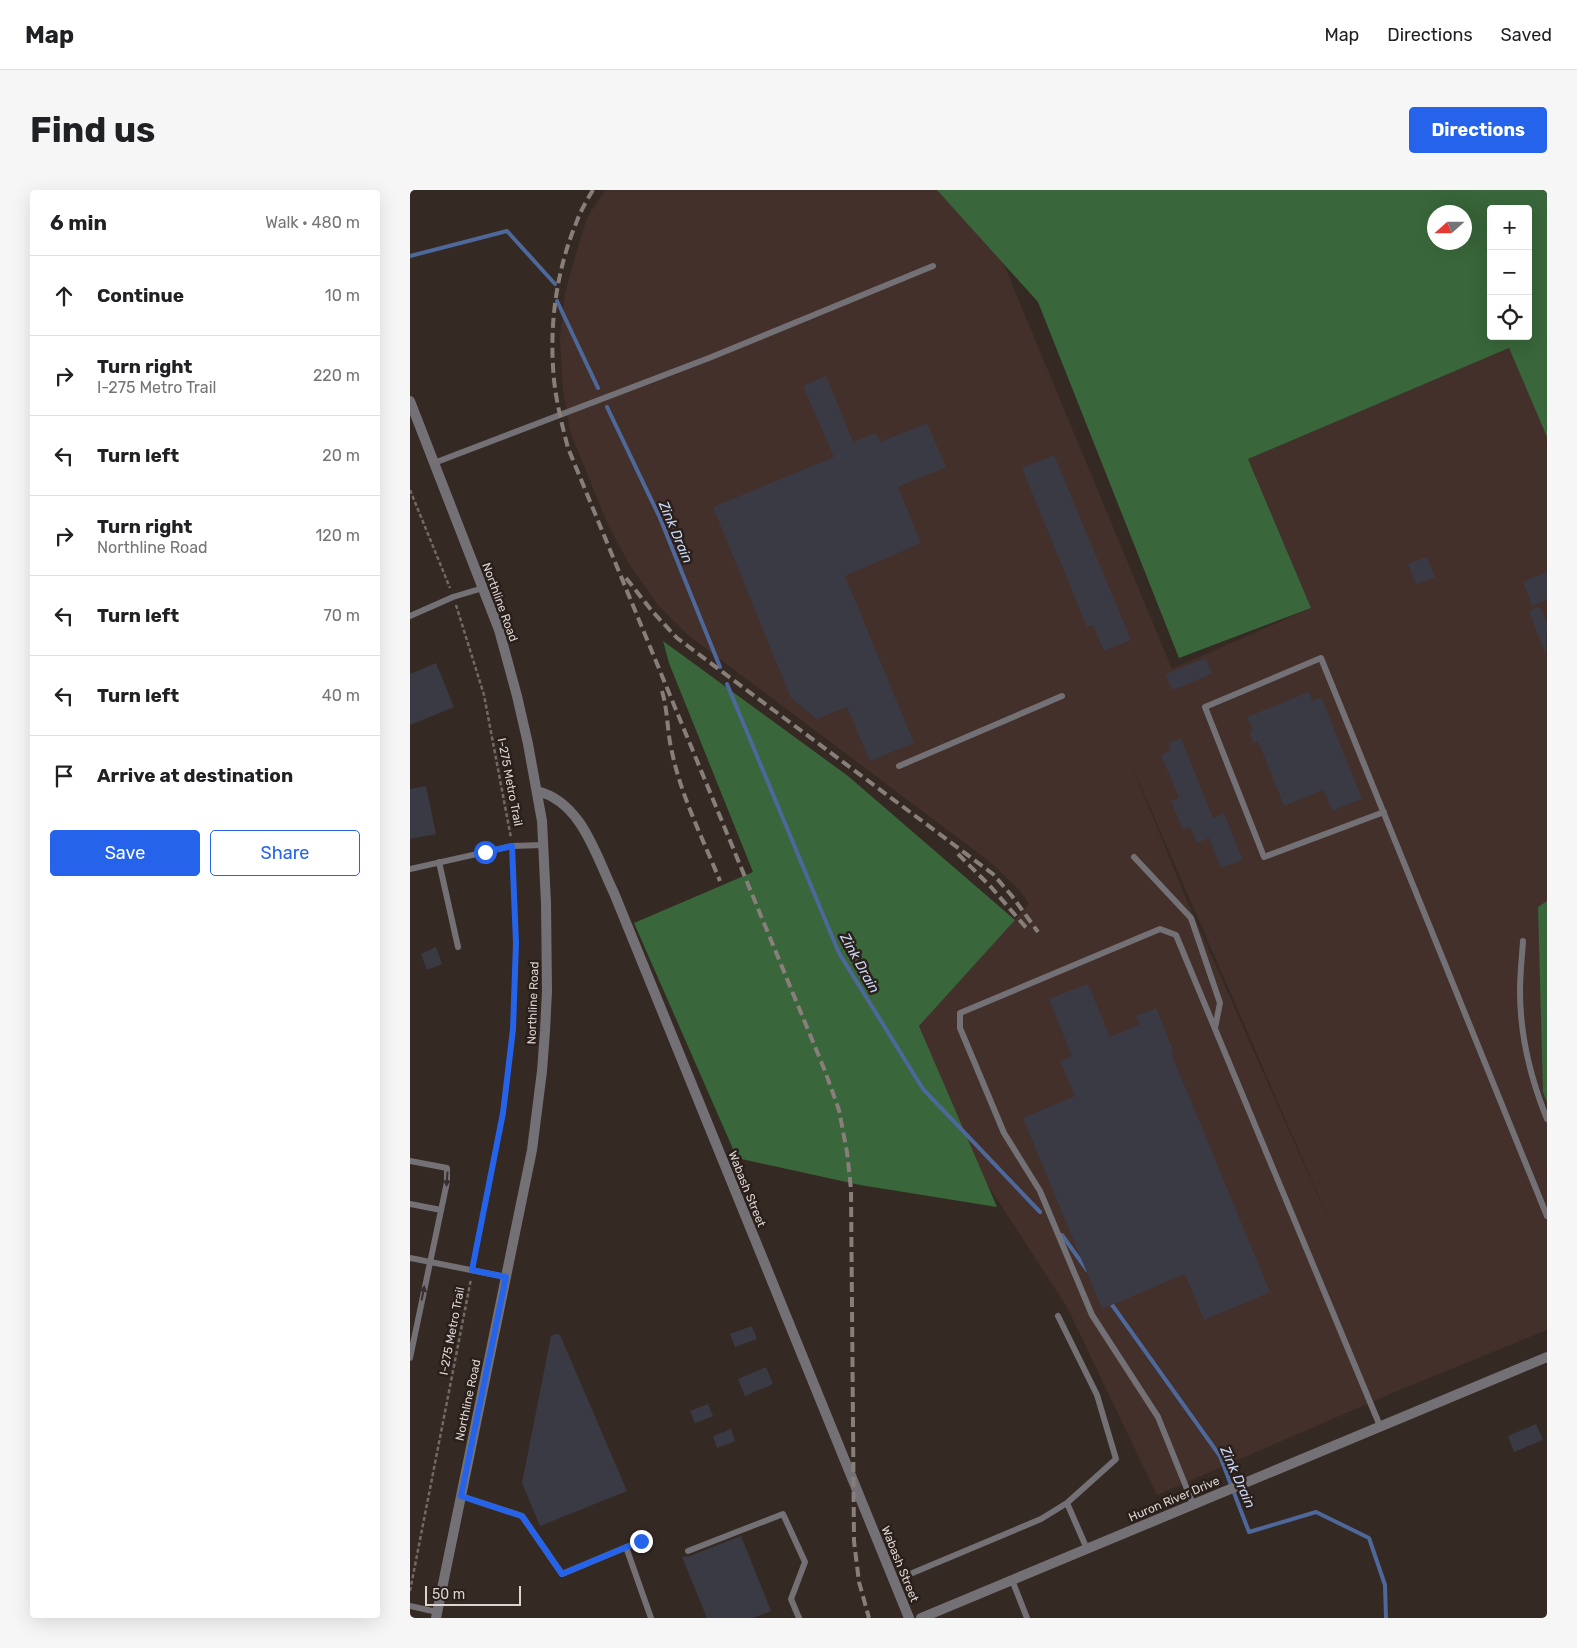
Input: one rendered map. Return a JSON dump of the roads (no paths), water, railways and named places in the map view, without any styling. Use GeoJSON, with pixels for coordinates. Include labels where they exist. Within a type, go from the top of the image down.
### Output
{"type":"FeatureCollection","features":[{"type":"Feature","properties":{"kind":"street","name":"Northline Road"},"geometry":{"type":"LineString","coordinates":[[410,401],[499,630],[517,696],[542,821],[547,951],[546,1023],[532,1150],[436,1615]]}},
{"type":"Feature","properties":{"kind":"street","name":"Wabash Street"},"geometry":{"type":"LineString","coordinates":[[537,791],[551,794],[565,804],[581,823],[614,893],[909,1618]]}},
{"type":"Feature","properties":{"kind":"street","name":"Huron River Drive"},"geometry":{"type":"LineString","coordinates":[[921,1618],[1547,1357]]}},
{"type":"Feature","properties":{"kind":"lane"},"geometry":{"type":"LineString","coordinates":[[434,463],[709,358],[932,266]]}},
{"type":"Feature","properties":{"kind":"lane"},"geometry":{"type":"LineString","coordinates":[[410,616],[453,597],[482,588]]}},
{"type":"Feature","properties":{"kind":"lane"},"geometry":{"type":"LineString","coordinates":[[1384,812],[1264,857],[1205,707],[1321,658],[1384,812],[1547,1216]]}},
{"type":"Feature","properties":{"kind":"lane"},"geometry":{"type":"LineString","coordinates":[[899,766],[1062,696]]}},
{"type":"Feature","properties":{"kind":"lane"},"geometry":{"type":"LineString","coordinates":[[410,869],[512,846],[543,845]]}},
{"type":"Feature","properties":{"kind":"lane"},"geometry":{"type":"LineString","coordinates":[[1134,857],[1191,918],[1220,1003],[1215,1028]]}},
{"type":"Feature","properties":{"kind":"lane"},"geometry":{"type":"LineString","coordinates":[[439,862],[458,947]]}},
{"type":"Feature","properties":{"kind":"lane"},"geometry":{"type":"LineString","coordinates":[[1192,1504],[1158,1417],[1092,1315],[1040,1191],[1004,1133],[960,1028],[960,1013],[1160,929],[1176,935],[1380,1426]]}},
{"type":"Feature","properties":{"kind":"lane"},"geometry":{"type":"LineString","coordinates":[[1523,941],[1520,990],[1521,1028],[1535,1088],[1547,1119]]}},
{"type":"Feature","properties":{"kind":"lane"},"geometry":{"type":"LineString","coordinates":[[410,1161],[447,1168],[447,1182],[410,1358]]}},
{"type":"Feature","properties":{"kind":"lane"},"geometry":{"type":"LineString","coordinates":[[410,1204],[441,1210]]}},
{"type":"Feature","properties":{"kind":"lane"},"geometry":{"type":"LineString","coordinates":[[410,1258],[506,1277]]}},
{"type":"Feature","properties":{"kind":"lane"},"geometry":{"type":"LineString","coordinates":[[410,1314],[418,1316]]}},
{"type":"Feature","properties":{"kind":"lane"},"geometry":{"type":"LineString","coordinates":[[910,1574],[1041,1519],[1067,1503],[1116,1459],[1097,1395],[1058,1316]]}},
{"type":"Feature","properties":{"kind":"lane"},"geometry":{"type":"LineString","coordinates":[[461,1496],[522,1516],[562,1574],[641,1541]]}},
{"type":"Feature","properties":{"kind":"lane"},"geometry":{"type":"LineString","coordinates":[[1067,1503],[1087,1549]]}},
{"type":"Feature","properties":{"kind":"lane"},"geometry":{"type":"LineString","coordinates":[[688,1551],[783,1514],[805,1562],[791,1599],[798,1618]]}},
{"type":"Feature","properties":{"kind":"lane"},"geometry":{"type":"LineString","coordinates":[[626,1548],[651,1618]]}},
{"type":"Feature","properties":{"kind":"lane"},"geometry":{"type":"LineString","coordinates":[[1012,1580],[1027,1618]]}},
{"type":"Feature","properties":{"kind":"lane"},"geometry":{"type":"LineString","coordinates":[[410,1606],[436,1615]]}},
{"type":"Feature","properties":{"kind":"waterway","name":"Zink Drain"},"geometry":{"type":"LineString","coordinates":[[410,256],[507,231],[555,284]]}},
{"type":"Feature","properties":{"kind":"waterway","name":"Zink Drain"},"geometry":{"type":"LineString","coordinates":[[557,301],[598,388]]}},
{"type":"Feature","properties":{"kind":"waterway","name":"Zink Drain"},"geometry":{"type":"LineString","coordinates":[[607,407],[660,518],[720,667]]}},
{"type":"Feature","properties":{"kind":"waterway","name":"Zink Drain"},"geometry":{"type":"LineString","coordinates":[[727,684],[839,953],[923,1089],[1040,1212]]}},
{"type":"Feature","properties":{"kind":"waterway","name":"Zink Drain"},"geometry":{"type":"LineString","coordinates":[[1062,1235],[1087,1270]]}},
{"type":"Feature","properties":{"kind":"waterway","name":"Zink Drain"},"geometry":{"type":"LineString","coordinates":[[1110,1302],[1220,1456],[1249,1532],[1316,1512],[1369,1538],[1385,1585],[1386,1618]]}},
{"type":"Feature","properties":{"kind":"railway"},"geometry":{"type":"LineString","coordinates":[[593,190],[580,213],[570,238],[560,274],[554,310],[552,348],[558,407],[568,448],[825,1071],[839,1110],[847,1152],[851,1189],[854,1541],[859,1582],[869,1618]]}},
{"type":"Feature","properties":{"kind":"railway"},"geometry":{"type":"LineString","coordinates":[[626,578],[652,611],[677,638],[993,874],[1012,896],[1038,932]]}},
{"type":"Feature","properties":{"kind":"railway"},"geometry":{"type":"LineString","coordinates":[[662,691],[670,744],[681,785],[720,881]]}},
{"type":"Feature","properties":{"kind":"railway"},"geometry":{"type":"LineString","coordinates":[[958,854],[991,887],[1029,931]]}}]}
